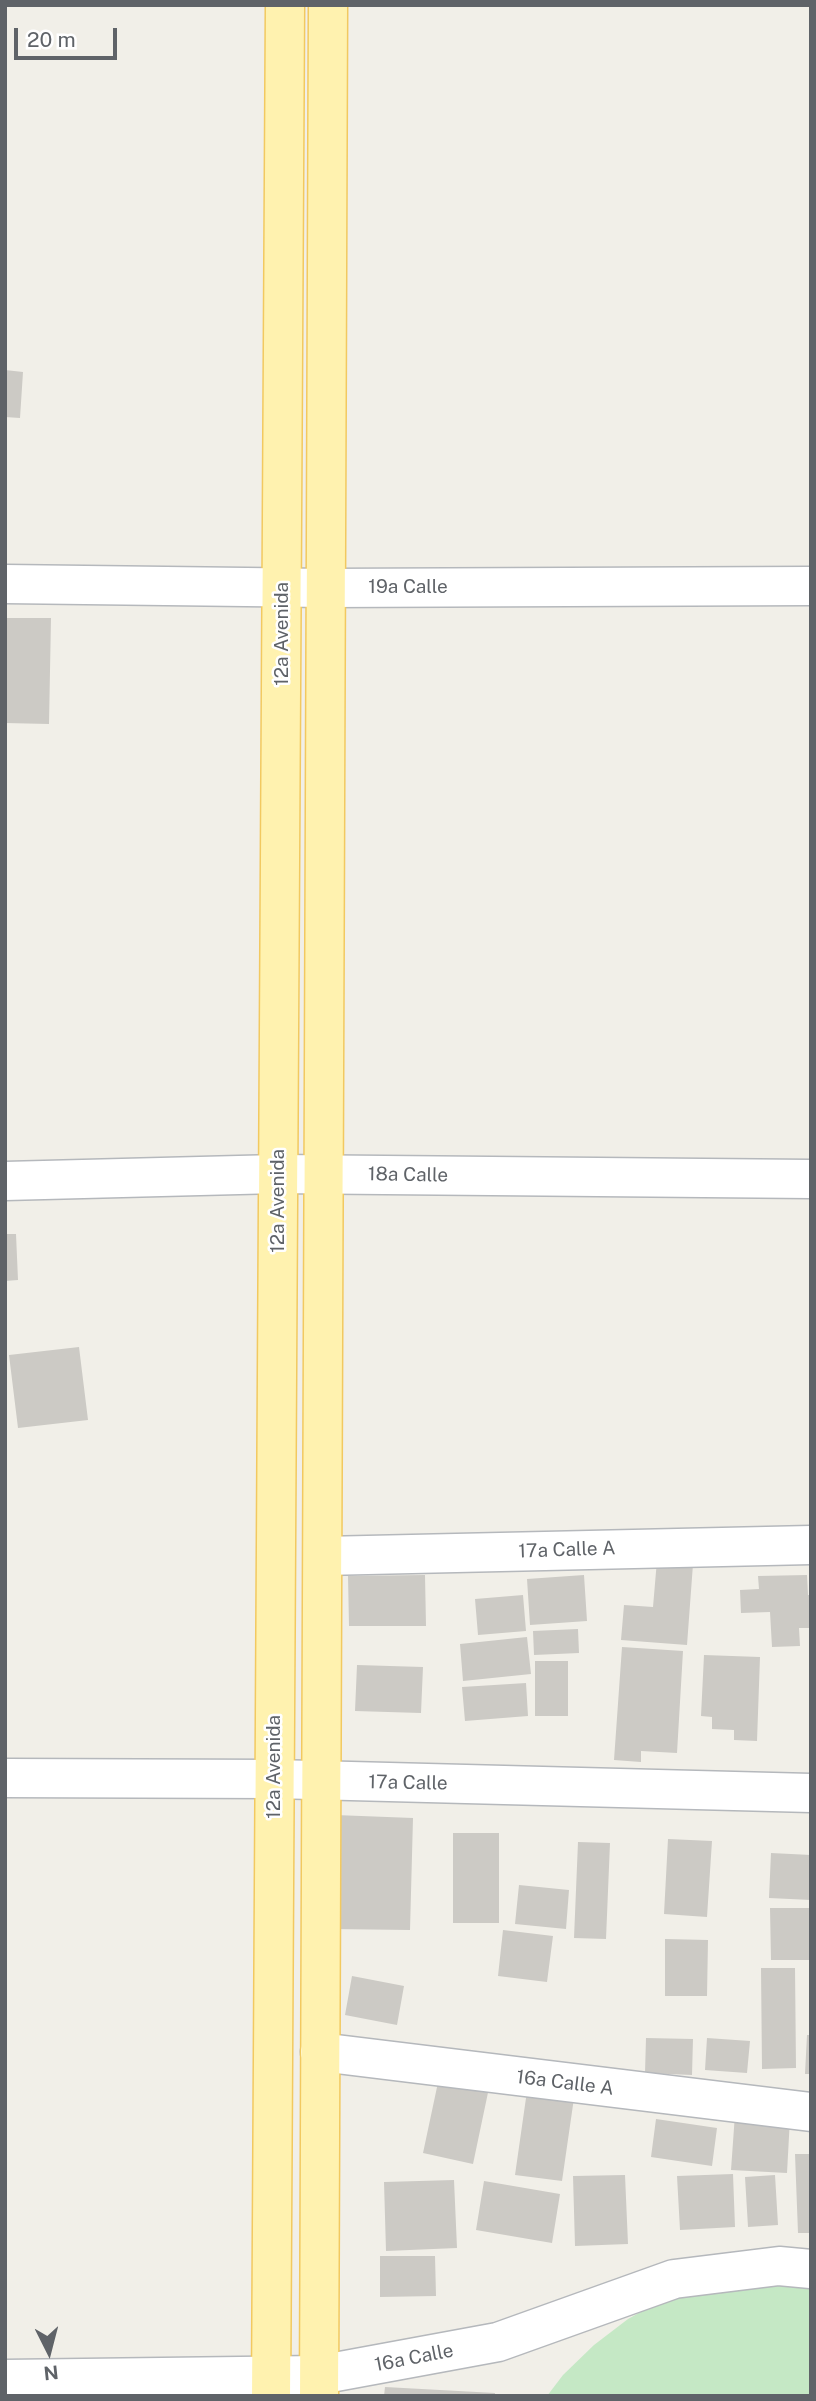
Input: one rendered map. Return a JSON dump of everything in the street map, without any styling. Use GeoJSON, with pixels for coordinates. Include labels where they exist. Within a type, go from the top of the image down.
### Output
{"type":"FeatureCollection","features":[{"type":"Feature","properties":{"kind":"main road","name":"12a Avenida"},"geometry":{"type":"LineString","coordinates":[[271,2386],[285,5]]}},
{"type":"Feature","properties":{"kind":"main road"},"geometry":{"type":"LineString","coordinates":[[319,2385],[328,5]]}},
{"type":"Feature","properties":{"kind":"street","name":"19a Calle"},"geometry":{"type":"LineString","coordinates":[[5,584],[282,587],[811,586]]}},
{"type":"Feature","properties":{"kind":"street","name":"18a Calle"},"geometry":{"type":"LineString","coordinates":[[5,1181],[278,1174],[811,1179]]}},
{"type":"Feature","properties":{"kind":"street","name":"17a Calle A"},"geometry":{"type":"LineString","coordinates":[[323,1556],[811,1545]]}},
{"type":"Feature","properties":{"kind":"street","name":"17a Calle"},"geometry":{"type":"LineString","coordinates":[[5,1778],[274,1779],[811,1793]]}},
{"type":"Feature","properties":{"kind":"street"},"geometry":{"type":"LineString","coordinates":[[320,2065],[425,2090]]}},
{"type":"Feature","properties":{"kind":"street","name":"16a Calle A"},"geometry":{"type":"LineString","coordinates":[[320,2065],[811,2112]]}},
{"type":"Feature","properties":{"kind":"street","name":"16a Calle"},"geometry":{"type":"LineString","coordinates":[[5,2379],[319,2385],[498,2342],[674,2279],[779,2266],[811,2269]]}},
{"type":"Feature","properties":{"kind":"green space"},"geometry":{"type":"Polygon","coordinates":[[[811,2273],[811,2396],[547,2396],[563,2375],[594,2345],[628,2319],[666,2298],[811,2273]]]}},
{"type":"Feature","properties":{"kind":"building"},"geometry":{"type":"Polygon","coordinates":[[[5,370],[23,372],[20,418],[5,417],[5,370]]]}},
{"type":"Feature","properties":{"kind":"building"},"geometry":{"type":"Polygon","coordinates":[[[5,618],[51,618],[49,724],[5,723],[5,618]]]}},
{"type":"Feature","properties":{"kind":"building"},"geometry":{"type":"Polygon","coordinates":[[[5,1234],[16,1234],[18,1280],[5,1281],[5,1234]]]}},
{"type":"Feature","properties":{"kind":"building"},"geometry":{"type":"Polygon","coordinates":[[[79,1347],[88,1420],[18,1428],[9,1355],[79,1347]]]}},
{"type":"Feature","properties":{"kind":"building"},"geometry":{"type":"Polygon","coordinates":[[[657,1560],[693,1564],[687,1645],[621,1640],[624,1605],[653,1607],[657,1560]]]}},
{"type":"Feature","properties":{"kind":"building"},"geometry":{"type":"Polygon","coordinates":[[[425,1575],[426,1626],[349,1626],[348,1576],[425,1575]]]}},
{"type":"Feature","properties":{"kind":"building"},"geometry":{"type":"Polygon","coordinates":[[[584,1575],[587,1621],[530,1625],[527,1579],[584,1575]]]}},
{"type":"Feature","properties":{"kind":"building"},"geometry":{"type":"Polygon","coordinates":[[[807,1575],[808,1595],[811,1595],[811,1628],[799,1628],[800,1646],[772,1647],[770,1612],[741,1613],[740,1590],[759,1589],[758,1576],[807,1575]]]}},
{"type":"Feature","properties":{"kind":"building"},"geometry":{"type":"Polygon","coordinates":[[[523,1595],[526,1631],[478,1635],[475,1599],[523,1595]]]}},
{"type":"Feature","properties":{"kind":"building"},"geometry":{"type":"Polygon","coordinates":[[[578,1629],[579,1653],[534,1655],[533,1631],[578,1629]]]}},
{"type":"Feature","properties":{"kind":"building"},"geometry":{"type":"Polygon","coordinates":[[[527,1637],[531,1674],[463,1681],[460,1644],[527,1637]]]}},
{"type":"Feature","properties":{"kind":"building"},"geometry":{"type":"Polygon","coordinates":[[[622,1647],[683,1651],[677,1753],[641,1751],[641,1762],[614,1760],[622,1647]]]}},
{"type":"Feature","properties":{"kind":"building"},"geometry":{"type":"Polygon","coordinates":[[[704,1655],[760,1657],[757,1741],[734,1740],[734,1730],[712,1729],[712,1717],[701,1716],[704,1655]]]}},
{"type":"Feature","properties":{"kind":"building"},"geometry":{"type":"Polygon","coordinates":[[[535,1661],[568,1661],[568,1716],[535,1716],[535,1661]]]}},
{"type":"Feature","properties":{"kind":"building"},"geometry":{"type":"Polygon","coordinates":[[[357,1665],[423,1667],[421,1713],[355,1711],[357,1665]]]}},
{"type":"Feature","properties":{"kind":"building"},"geometry":{"type":"Polygon","coordinates":[[[526,1683],[528,1716],[465,1721],[462,1687],[526,1683]]]}},
{"type":"Feature","properties":{"kind":"building"},"geometry":{"type":"Polygon","coordinates":[[[335,1815],[413,1818],[410,1930],[332,1929],[335,1815]]]}},
{"type":"Feature","properties":{"kind":"building"},"geometry":{"type":"Polygon","coordinates":[[[453,1833],[499,1833],[499,1923],[453,1923],[453,1833]]]}},
{"type":"Feature","properties":{"kind":"building"},"geometry":{"type":"Polygon","coordinates":[[[668,1839],[712,1841],[707,1917],[664,1914],[668,1839]]]}},
{"type":"Feature","properties":{"kind":"building"},"geometry":{"type":"Polygon","coordinates":[[[578,1842],[610,1843],[606,1939],[574,1938],[578,1842]]]}},
{"type":"Feature","properties":{"kind":"building"},"geometry":{"type":"Polygon","coordinates":[[[771,1853],[811,1855],[811,1900],[769,1898],[771,1853]]]}},
{"type":"Feature","properties":{"kind":"building"},"geometry":{"type":"Polygon","coordinates":[[[519,1885],[569,1890],[566,1929],[515,1924],[519,1885]]]}},
{"type":"Feature","properties":{"kind":"building"},"geometry":{"type":"Polygon","coordinates":[[[770,1908],[811,1908],[811,1960],[771,1960],[770,1908]]]}},
{"type":"Feature","properties":{"kind":"building"},"geometry":{"type":"Polygon","coordinates":[[[503,1930],[553,1936],[547,1982],[498,1976],[503,1930]]]}},
{"type":"Feature","properties":{"kind":"building"},"geometry":{"type":"Polygon","coordinates":[[[665,1939],[708,1940],[707,1996],[665,1996],[665,1939]]]}},
{"type":"Feature","properties":{"kind":"building"},"geometry":{"type":"Polygon","coordinates":[[[761,1968],[795,1968],[796,2068],[762,2069],[761,1968]]]}},
{"type":"Feature","properties":{"kind":"building"},"geometry":{"type":"Polygon","coordinates":[[[352,1976],[404,1986],[397,2025],[345,2015],[352,1976]]]}},
{"type":"Feature","properties":{"kind":"building"},"geometry":{"type":"Polygon","coordinates":[[[807,2035],[811,2035],[811,2074],[805,2074],[807,2035]]]}},
{"type":"Feature","properties":{"kind":"building"},"geometry":{"type":"Polygon","coordinates":[[[646,2038],[693,2039],[692,2075],[645,2073],[646,2038]]]}},
{"type":"Feature","properties":{"kind":"building"},"geometry":{"type":"Polygon","coordinates":[[[707,2038],[750,2041],[747,2073],[705,2070],[707,2038]]]}},
{"type":"Feature","properties":{"kind":"building"},"geometry":{"type":"Polygon","coordinates":[[[440,2073],[490,2083],[473,2164],[423,2153],[440,2073]]]}},
{"type":"Feature","properties":{"kind":"building"},"geometry":{"type":"Polygon","coordinates":[[[527,2091],[574,2098],[562,2181],[515,2175],[527,2091]]]}},
{"type":"Feature","properties":{"kind":"building"},"geometry":{"type":"Polygon","coordinates":[[[735,2114],[790,2118],[787,2173],[731,2170],[735,2114]]]}},
{"type":"Feature","properties":{"kind":"building"},"geometry":{"type":"Polygon","coordinates":[[[656,2119],[717,2128],[712,2166],[651,2157],[656,2119]]]}},
{"type":"Feature","properties":{"kind":"building"},"geometry":{"type":"Polygon","coordinates":[[[795,2154],[811,2154],[811,2233],[798,2233],[795,2154]]]}},
{"type":"Feature","properties":{"kind":"building"},"geometry":{"type":"Polygon","coordinates":[[[733,2174],[735,2227],[680,2230],[677,2176],[733,2174]]]}},
{"type":"Feature","properties":{"kind":"building"},"geometry":{"type":"Polygon","coordinates":[[[625,2175],[628,2244],[575,2246],[573,2176],[625,2175]]]}},
{"type":"Feature","properties":{"kind":"building"},"geometry":{"type":"Polygon","coordinates":[[[775,2175],[778,2225],[748,2227],[745,2177],[775,2175]]]}},
{"type":"Feature","properties":{"kind":"building"},"geometry":{"type":"Polygon","coordinates":[[[454,2180],[457,2248],[386,2251],[384,2182],[454,2180]]]}},
{"type":"Feature","properties":{"kind":"building"},"geometry":{"type":"Polygon","coordinates":[[[484,2181],[560,2194],[552,2243],[476,2230],[484,2181]]]}},
{"type":"Feature","properties":{"kind":"building"},"geometry":{"type":"Polygon","coordinates":[[[380,2256],[435,2256],[436,2296],[380,2297],[380,2256]]]}},
{"type":"Feature","properties":{"kind":"building"},"geometry":{"type":"Polygon","coordinates":[[[385,2387],[495,2393],[495,2396],[384,2396],[385,2387]]]}}]}
